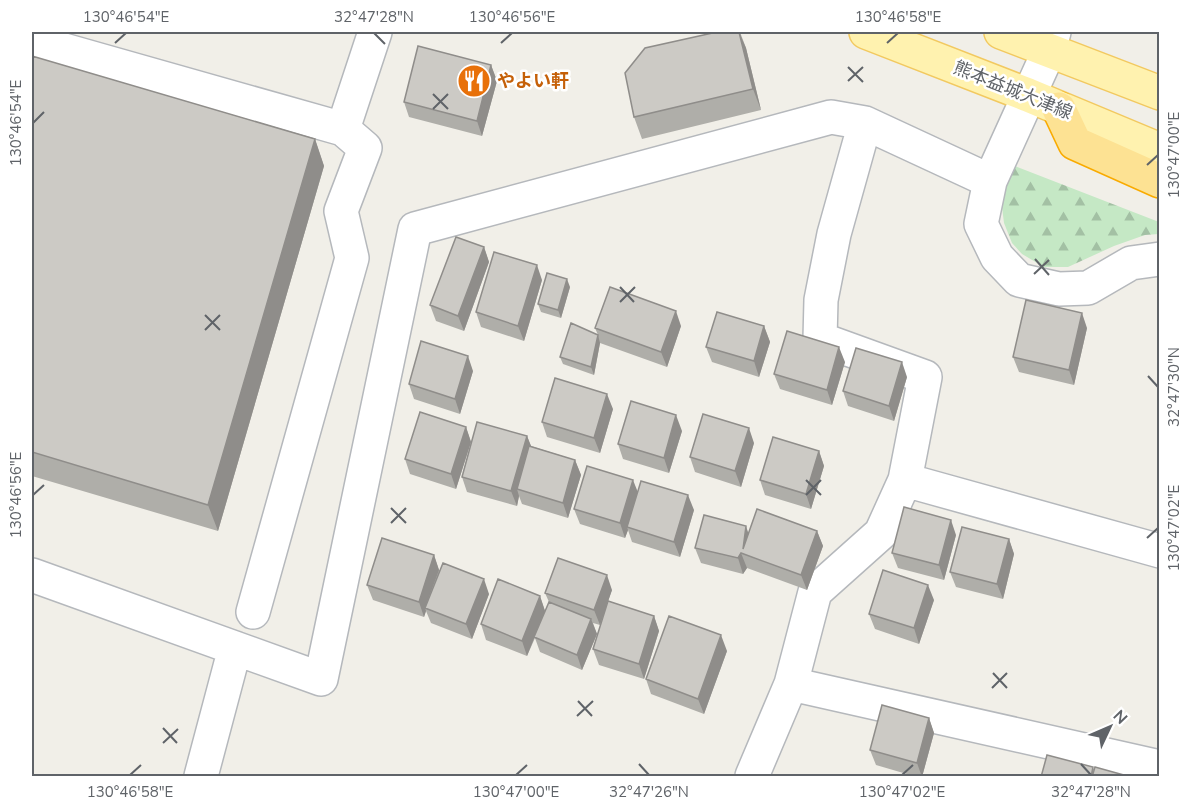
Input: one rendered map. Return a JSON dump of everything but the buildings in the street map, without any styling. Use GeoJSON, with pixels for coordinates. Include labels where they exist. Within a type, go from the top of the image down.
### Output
{"type":"FeatureCollection","features":[{"type":"Feature","properties":{"kind":"highway"},"geometry":{"type":"LineString","coordinates":[[1059,108],[1075,143],[1160,181]]}},
{"type":"Feature","properties":{"kind":"main road","name":"熊本益城大津線"},"geometry":{"type":"LineString","coordinates":[[866,32],[1028,95],[1160,150]]}},
{"type":"Feature","properties":{"kind":"main road"},"geometry":{"type":"LineString","coordinates":[[1001,32],[1051,41],[1160,93]]}},
{"type":"Feature","properties":{"kind":"street"},"geometry":{"type":"LineString","coordinates":[[343,129],[375,32]]}},
{"type":"Feature","properties":{"kind":"street"},"geometry":{"type":"LineString","coordinates":[[32,41],[343,129],[365,148],[341,212],[352,258],[253,612]]}},
{"type":"Feature","properties":{"kind":"street"},"geometry":{"type":"LineString","coordinates":[[1051,41],[990,181],[981,224],[997,257],[1019,280],[1059,289],[1088,288],[1131,263],[1160,259]]}},
{"type":"Feature","properties":{"kind":"street"},"geometry":{"type":"LineString","coordinates":[[32,574],[321,679],[415,229],[831,117],[865,123],[990,181]]}},
{"type":"Feature","properties":{"kind":"street"},"geometry":{"type":"LineString","coordinates":[[752,777],[791,684],[814,592],[881,533],[905,480],[925,377],[820,339],[820,300],[834,234],[865,123]]}},
{"type":"Feature","properties":{"kind":"street"},"geometry":{"type":"LineString","coordinates":[[905,480],[1160,551]]}},
{"type":"Feature","properties":{"kind":"street"},"geometry":{"type":"LineString","coordinates":[[201,777],[235,648]]}},
{"type":"Feature","properties":{"kind":"street"},"geometry":{"type":"LineString","coordinates":[[791,684],[1160,767]]}},
{"type":"Feature","properties":{"kind":"green space"},"geometry":{"type":"Polygon","coordinates":[[[1015,166],[1159,222],[1159,234],[1145,235],[1114,246],[1068,267],[1044,267],[1022,254],[1012,243],[1004,223],[1001,199],[1015,166]]]}},
{"type":"Feature","properties":{"kind":"place","name":"やよい軒"},"geometry":{"type":"Point","coordinates":[474,81]}}]}
